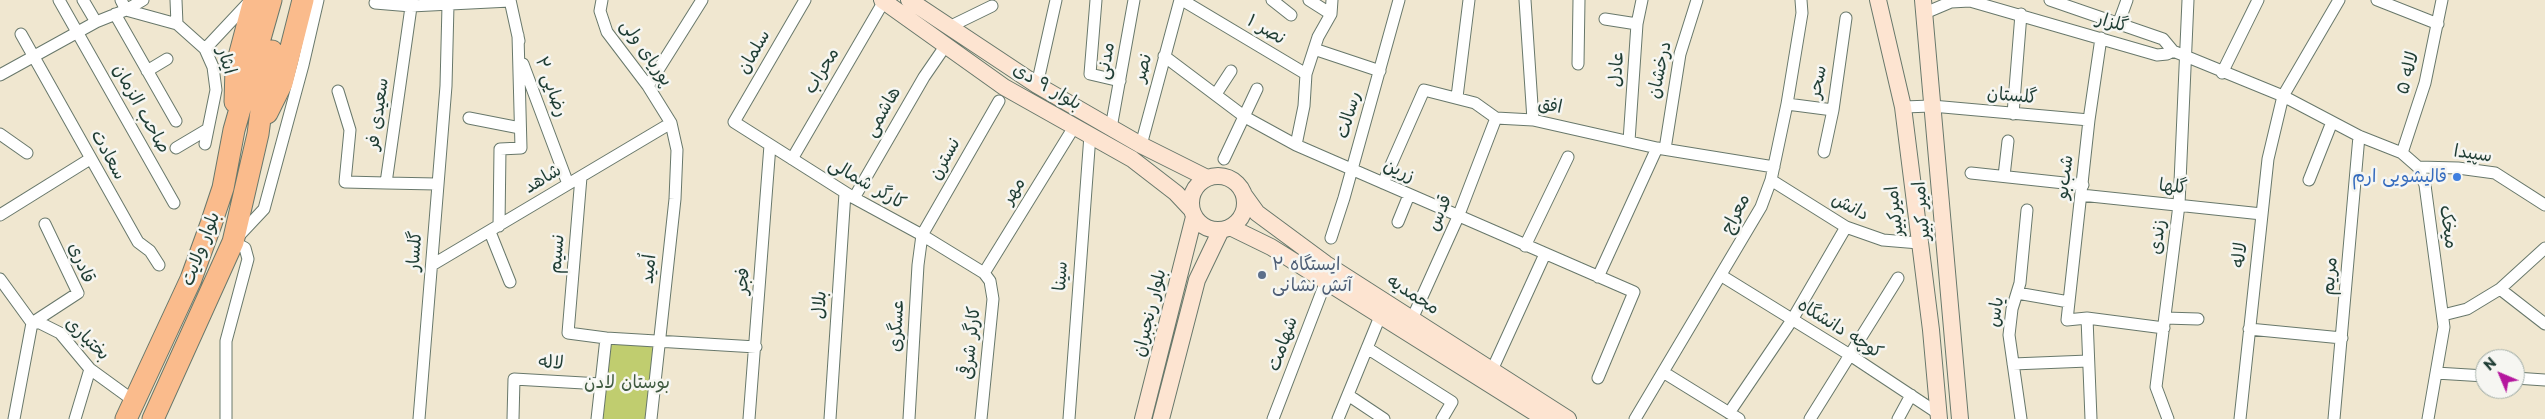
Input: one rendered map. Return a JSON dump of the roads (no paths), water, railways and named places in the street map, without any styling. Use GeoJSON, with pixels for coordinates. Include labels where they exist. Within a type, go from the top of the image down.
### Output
{"type":"FeatureCollection","features":[{"type":"Feature","properties":{"kind":"highway"},"geometry":{"type":"LineString","coordinates":[[234,130],[236,68],[252,0]]}},
{"type":"Feature","properties":{"kind":"highway"},"geometry":{"type":"LineString","coordinates":[[260,72],[271,0]]}},
{"type":"Feature","properties":{"kind":"highway"},"geometry":{"type":"LineString","coordinates":[[260,72],[285,0]]}},
{"type":"Feature","properties":{"kind":"highway"},"geometry":{"type":"LineString","coordinates":[[258,134],[282,82],[303,0]]}},
{"type":"Feature","properties":{"kind":"highway","name":"بلوار ولایت"},"geometry":{"type":"LineString","coordinates":[[130,410],[190,279],[212,224],[223,188],[234,130],[260,72]]}},
{"type":"Feature","properties":{"kind":"highway","name":"بلوار ولایت"},"geometry":{"type":"LineString","coordinates":[[153,419],[233,242],[258,134],[260,72]]}},
{"type":"Feature","properties":{"kind":"street","name":"صاحب الزمان"},"geometry":{"type":"LineString","coordinates":[[59,0],[174,203]]}},
{"type":"Feature","properties":{"kind":"street"},"geometry":{"type":"LineString","coordinates":[[83,0],[96,22]]}},
{"type":"Feature","properties":{"kind":"street"},"geometry":{"type":"LineString","coordinates":[[0,75],[120,8],[142,0]]}},
{"type":"Feature","properties":{"kind":"street"},"geometry":{"type":"LineString","coordinates":[[120,8],[177,24],[176,0]]}},
{"type":"Feature","properties":{"kind":"street"},"geometry":{"type":"LineString","coordinates":[[205,49],[252,0]]}},
{"type":"Feature","properties":{"kind":"street"},"geometry":{"type":"LineString","coordinates":[[226,419],[226,341],[248,259],[245,248],[233,242],[264,209],[304,65],[318,0]]}},
{"type":"Feature","properties":{"kind":"street","name":"پوریای ولی"},"geometry":{"type":"LineString","coordinates":[[602,0],[600,11],[606,32],[648,86],[672,123]]}},
{"type":"Feature","properties":{"kind":"street"},"geometry":{"type":"LineString","coordinates":[[648,86],[702,0]]}},
{"type":"Feature","properties":{"kind":"street","name":"سلمان"},"geometry":{"type":"LineString","coordinates":[[734,122],[805,0]]}},
{"type":"Feature","properties":{"kind":"street","name":"بلوار ۹ دی"},"geometry":{"type":"LineString","coordinates":[[908,0],[924,5],[949,27],[1037,85],[1141,145],[1208,178]]}},
{"type":"Feature","properties":{"kind":"street"},"geometry":{"type":"LineString","coordinates":[[1037,85],[1056,0]]}},
{"type":"Feature","properties":{"kind":"street"},"geometry":{"type":"LineString","coordinates":[[1096,0],[1090,74],[1120,81]]}},
{"type":"Feature","properties":{"kind":"street","name":"مدنی"},"geometry":{"type":"LineString","coordinates":[[1111,128],[1134,0]]}},
{"type":"Feature","properties":{"kind":"street","name":"نصر"},"geometry":{"type":"LineString","coordinates":[[1141,145],[1181,0]]}},
{"type":"Feature","properties":{"kind":"street","name":"نصر ۱"},"geometry":{"type":"LineString","coordinates":[[1181,0],[1306,74]]}},
{"type":"Feature","properties":{"kind":"street"},"geometry":{"type":"LineString","coordinates":[[1272,0],[1291,16]]}},
{"type":"Feature","properties":{"kind":"street"},"geometry":{"type":"LineString","coordinates":[[1309,0],[1331,14]]}},
{"type":"Feature","properties":{"kind":"street"},"geometry":{"type":"LineString","coordinates":[[1296,145],[1304,106],[1306,74],[1314,49],[1331,14],[1332,0]]}},
{"type":"Feature","properties":{"kind":"street","name":"رسالت"},"geometry":{"type":"LineString","coordinates":[[1331,238],[1352,170],[1399,0]]}},
{"type":"Feature","properties":{"kind":"street"},"geometry":{"type":"LineString","coordinates":[[1457,97],[1469,0]]}},
{"type":"Feature","properties":{"kind":"street"},"geometry":{"type":"LineString","coordinates":[[1525,0],[1532,120]]}},
{"type":"Feature","properties":{"kind":"street"},"geometry":{"type":"LineString","coordinates":[[1578,64],[1579,0]]}},
{"type":"Feature","properties":{"kind":"street","name":"عادل"},"geometry":{"type":"LineString","coordinates":[[1629,141],[1637,24],[1642,0]]}},
{"type":"Feature","properties":{"kind":"street","name":"درخشان"},"geometry":{"type":"LineString","coordinates":[[1598,277],[1660,148],[1680,54],[1697,0]]}},
{"type":"Feature","properties":{"kind":"street","name":"معراج"},"geometry":{"type":"LineString","coordinates":[[1635,419],[1722,276],[1761,207],[1771,180],[1787,104],[1802,13],[1800,0]]}},
{"type":"Feature","properties":{"kind":"street","name":"گلزار"},"geometry":{"type":"LineString","coordinates":[[1924,6],[1963,0],[2021,14],[2157,55],[2173,51]]}},
{"type":"Feature","properties":{"kind":"street","name":"گلزار"},"geometry":{"type":"LineString","coordinates":[[2050,0],[2119,22],[2163,39],[2173,51],[2283,96],[2359,136],[2402,153]]}},
{"type":"Feature","properties":{"kind":"street"},"geometry":{"type":"LineString","coordinates":[[2119,22],[2127,0]]}},
{"type":"Feature","properties":{"kind":"street","name":"زندی"},"geometry":{"type":"LineString","coordinates":[[2168,419],[2156,387],[2179,206],[2188,0]]}},
{"type":"Feature","properties":{"kind":"street"},"geometry":{"type":"LineString","coordinates":[[2222,72],[2258,0]]}},
{"type":"Feature","properties":{"kind":"street","name":"لاله"},"geometry":{"type":"LineString","coordinates":[[2240,419],[2268,159],[2283,96],[2339,0]]}},
{"type":"Feature","properties":{"kind":"street"},"geometry":{"type":"LineString","coordinates":[[2377,0],[2438,24]]}},
{"type":"Feature","properties":{"kind":"street","name":"لاله ۵"},"geometry":{"type":"LineString","coordinates":[[2402,153],[2425,83],[2442,0]]}},
{"type":"Feature","properties":{"kind":"street"},"geometry":{"type":"LineString","coordinates":[[375,2],[448,5],[510,1]]}},
{"type":"Feature","properties":{"kind":"street","name":"رضایی ۲"},"geometry":{"type":"LineString","coordinates":[[510,1],[521,57],[528,81],[568,184]]}},
{"type":"Feature","properties":{"kind":"street","name":"بلوار ۹ دی"},"geometry":{"type":"LineString","coordinates":[[883,1],[1004,87],[1132,159],[1176,193],[1192,213]]}},
{"type":"Feature","properties":{"kind":"street","name":"محراب"},"geometry":{"type":"LineString","coordinates":[[792,159],[883,1]]}},
{"type":"Feature","properties":{"kind":"street","name":"امیرکبیر"},"geometry":{"type":"LineString","coordinates":[[1879,2],[1903,108],[1939,417]]}},
{"type":"Feature","properties":{"kind":"street","name":"سعیدی فر"},"geometry":{"type":"LineString","coordinates":[[386,183],[411,3]]}},
{"type":"Feature","properties":{"kind":"street","name":"گلسار"},"geometry":{"type":"LineString","coordinates":[[419,419],[432,265],[436,184],[446,86],[448,5]]}},
{"type":"Feature","properties":{"kind":"street"},"geometry":{"type":"LineString","coordinates":[[949,27],[992,6]]}},
{"type":"Feature","properties":{"kind":"street","name":"امیر کبیر"},"geometry":{"type":"LineString","coordinates":[[1924,6],[1960,419]]}},
{"type":"Feature","properties":{"kind":"street"},"geometry":{"type":"LineString","coordinates":[[120,8],[147,71],[176,121]]}},
{"type":"Feature","properties":{"kind":"street"},"geometry":{"type":"LineString","coordinates":[[2012,114],[2021,14]]}},
{"type":"Feature","properties":{"kind":"street","name":"سحر"},"geometry":{"type":"LineString","coordinates":[[1787,104],[1833,110],[1846,18]]}},
{"type":"Feature","properties":{"kind":"street"},"geometry":{"type":"LineString","coordinates":[[1605,19],[1637,24]]}},
{"type":"Feature","properties":{"kind":"street","name":"ایثار"},"geometry":{"type":"LineString","coordinates":[[177,24],[205,49],[213,67],[216,90],[205,144]]}},
{"type":"Feature","properties":{"kind":"street","name":"سعادت"},"geometry":{"type":"LineString","coordinates":[[21,34],[138,242],[150,251],[159,265]]}},
{"type":"Feature","properties":{"kind":"street"},"geometry":{"type":"LineString","coordinates":[[510,282],[494,229],[500,149],[521,148],[518,35]]}},
{"type":"Feature","properties":{"kind":"street","name":"شب‌بو"},"geometry":{"type":"LineString","coordinates":[[2086,318],[2067,320],[2089,120],[2101,38]]}},
{"type":"Feature","properties":{"kind":"street","name":"هاشمی"},"geometry":{"type":"LineString","coordinates":[[850,196],[946,45]]}},
{"type":"Feature","properties":{"kind":"street"},"geometry":{"type":"LineString","coordinates":[[1314,49],[1380,71]]}},
{"type":"Feature","properties":{"kind":"street","name":"زرین"},"geometry":{"type":"LineString","coordinates":[[1164,56],[1245,116],[1296,145],[1634,292],[1598,378]]}},
{"type":"Feature","properties":{"kind":"street"},"geometry":{"type":"LineString","coordinates":[[147,71],[167,59]]}},
{"type":"Feature","properties":{"kind":"street"},"geometry":{"type":"LineString","coordinates":[[1216,94],[1231,71]]}},
{"type":"Feature","properties":{"kind":"street"},"geometry":{"type":"LineString","coordinates":[[1224,159],[1257,89]]}},
{"type":"Feature","properties":{"kind":"street"},"geometry":{"type":"LineString","coordinates":[[1383,183],[1424,90],[1457,97],[1482,106],[1496,118]]}},
{"type":"Feature","properties":{"kind":"street"},"geometry":{"type":"LineString","coordinates":[[338,91],[350,130],[345,182],[436,184]]}},
{"type":"Feature","properties":{"kind":"street","name":"نسترن"},"geometry":{"type":"LineString","coordinates":[[922,235],[999,101]]}},
{"type":"Feature","properties":{"kind":"street","name":"گلستان"},"geometry":{"type":"LineString","coordinates":[[1903,108],[1932,106],[2089,120]]}},
{"type":"Feature","properties":{"kind":"street"},"geometry":{"type":"LineString","coordinates":[[1824,152],[1833,110]]}},
{"type":"Feature","properties":{"kind":"street"},"geometry":{"type":"LineString","coordinates":[[469,118],[520,128]]}},
{"type":"Feature","properties":{"kind":"street","name":"افق"},"geometry":{"type":"LineString","coordinates":[[1496,118],[1532,120],[1660,148],[1774,168]]}},
{"type":"Feature","properties":{"kind":"street","name":"قدس"},"geometry":{"type":"LineString","coordinates":[[1412,319],[1458,216],[1496,118]]}},
{"type":"Feature","properties":{"kind":"street","name":"کارگر شمالی"},"geometry":{"type":"LineString","coordinates":[[734,122],[850,196],[922,235],[984,273]]}},
{"type":"Feature","properties":{"kind":"street"},"geometry":{"type":"LineString","coordinates":[[2308,180],[2332,122]]}},
{"type":"Feature","properties":{"kind":"street","name":"شاهد"},"geometry":{"type":"LineString","coordinates":[[432,265],[672,123]]}},
{"type":"Feature","properties":{"kind":"street","name":"اُمید"},"geometry":{"type":"LineString","coordinates":[[651,419],[677,178],[678,150],[672,123]]}},
{"type":"Feature","properties":{"kind":"street","name":"مهر"},"geometry":{"type":"LineString","coordinates":[[984,273],[1074,126]]}},
{"type":"Feature","properties":{"kind":"street"},"geometry":{"type":"LineString","coordinates":[[176,148],[208,129]]}},
{"type":"Feature","properties":{"kind":"street"},"geometry":{"type":"LineString","coordinates":[[0,134],[27,153]]}},
{"type":"Feature","properties":{"kind":"street","name":"سینا"},"geometry":{"type":"LineString","coordinates":[[1069,419],[1090,135]]}},
{"type":"Feature","properties":{"kind":"street","name":"مریم"},"geometry":{"type":"LineString","coordinates":[[2334,419],[2359,136]]}},
{"type":"Feature","properties":{"kind":"street"},"geometry":{"type":"LineString","coordinates":[[2004,176],[2008,140]]}},
{"type":"Feature","properties":{"kind":"street","name":"فجر"},"geometry":{"type":"LineString","coordinates":[[749,419],[770,145]]}},
{"type":"Feature","properties":{"kind":"street"},"geometry":{"type":"LineString","coordinates":[[2402,153],[2418,167]]}},
{"type":"Feature","properties":{"kind":"street"},"geometry":{"type":"LineString","coordinates":[[1525,246],[1568,157]]}},
{"type":"Feature","properties":{"kind":"street"},"geometry":{"type":"LineString","coordinates":[[0,215],[90,159]]}},
{"type":"Feature","properties":{"kind":"street","name":"سپیدا"},"geometry":{"type":"LineString","coordinates":[[2418,167],[2458,168],[2495,173],[2526,191],[2545,205]]}},
{"type":"Feature","properties":{"kind":"street","name":"میخک"},"geometry":{"type":"LineString","coordinates":[[2418,167],[2425,185],[2444,328],[2428,419]]}},
{"type":"Feature","properties":{"kind":"street","name":"گلها"},"geometry":{"type":"LineString","coordinates":[[1971,173],[2004,176],[2179,206],[2262,214]]}},
{"type":"Feature","properties":{"kind":"street","name":"نسیم"},"geometry":{"type":"LineString","coordinates":[[568,333],[581,177]]}},
{"type":"Feature","properties":{"kind":"street"},"geometry":{"type":"LineString","coordinates":[[1226,177],[1240,187],[1244,195],[1243,214],[1226,229],[1206,228],[1192,213],[1190,202],[1195,187],[1208,178],[1226,177]]}},
{"type":"Feature","properties":{"kind":"street","name":"دانش"},"geometry":{"type":"LineString","coordinates":[[1771,180],[1846,227],[1883,240],[1920,243]]}},
{"type":"Feature","properties":{"kind":"street","name":"محمدیه"},"geometry":{"type":"LineString","coordinates":[[1244,195],[1257,213],[1326,264],[1568,419]]}},
{"type":"Feature","properties":{"kind":"street"},"geometry":{"type":"LineString","coordinates":[[1398,222],[1409,195]]}},
{"type":"Feature","properties":{"kind":"street","name":"بلال"},"geometry":{"type":"LineString","coordinates":[[830,419],[850,196]]}},
{"type":"Feature","properties":{"kind":"street","name":"یاس"},"geometry":{"type":"LineString","coordinates":[[2021,419],[2009,335],[2012,309],[2020,283],[2027,210]]}},
{"type":"Feature","properties":{"kind":"street","name":"بلوار رنجبران"},"geometry":{"type":"LineString","coordinates":[[1143,419],[1192,213]]}},
{"type":"Feature","properties":{"kind":"street","name":"قادری"},"geometry":{"type":"LineString","coordinates":[[32,322],[78,293],[45,224]]}},
{"type":"Feature","properties":{"kind":"street"},"geometry":{"type":"LineString","coordinates":[[1663,372],[1734,416],[1846,227]]}},
{"type":"Feature","properties":{"kind":"street","name":"بلوار رنجبران"},"geometry":{"type":"LineString","coordinates":[[1161,419],[1197,280],[1226,229]]}},
{"type":"Feature","properties":{"kind":"street","name":"محمدیه"},"geometry":{"type":"LineString","coordinates":[[1226,229],[1250,235],[1381,314],[1544,419]]}},
{"type":"Feature","properties":{"kind":"street","name":"عسگری"},"geometry":{"type":"LineString","coordinates":[[909,419],[918,265],[922,235]]}},
{"type":"Feature","properties":{"kind":"street"},"geometry":{"type":"LineString","coordinates":[[1920,243],[1944,239]]}},
{"type":"Feature","properties":{"kind":"street"},"geometry":{"type":"LineString","coordinates":[[2442,315],[2467,309],[2500,289],[2545,248]]}},
{"type":"Feature","properties":{"kind":"street"},"geometry":{"type":"LineString","coordinates":[[1492,370],[1545,254]]}},
{"type":"Feature","properties":{"kind":"street","name":"کارگر شرقی"},"geometry":{"type":"LineString","coordinates":[[981,419],[993,299],[990,281],[984,273]]}},
{"type":"Feature","properties":{"kind":"street","name":"کوچه دانشگاه"},"geometry":{"type":"LineString","coordinates":[[1722,276],[1912,395],[1939,417]]}},
{"type":"Feature","properties":{"kind":"street"},"geometry":{"type":"LineString","coordinates":[[1810,419],[1898,278]]}},
{"type":"Feature","properties":{"kind":"street"},"geometry":{"type":"LineString","coordinates":[[0,279],[32,322],[14,419]]}},
{"type":"Feature","properties":{"kind":"street","name":"شهامت"},"geometry":{"type":"LineString","coordinates":[[1273,419],[1326,281]]}},
{"type":"Feature","properties":{"kind":"street"},"geometry":{"type":"LineString","coordinates":[[2500,289],[2545,324]]}},
{"type":"Feature","properties":{"kind":"street"},"geometry":{"type":"LineString","coordinates":[[2017,293],[2069,302]]}},
{"type":"Feature","properties":{"kind":"street"},"geometry":{"type":"LineString","coordinates":[[1338,419],[1381,314]]}},
{"type":"Feature","properties":{"kind":"street"},"geometry":{"type":"LineString","coordinates":[[2091,419],[2086,318],[2164,323],[2198,319]]}},
{"type":"Feature","properties":{"kind":"street","name":"بختیاری"},"geometry":{"type":"LineString","coordinates":[[32,322],[40,323],[60,333],[90,369],[130,410]]}},
{"type":"Feature","properties":{"kind":"street"},"geometry":{"type":"LineString","coordinates":[[2249,329],[2342,338]]}},
{"type":"Feature","properties":{"kind":"street","name":"لاله"},"geometry":{"type":"LineString","coordinates":[[568,333],[659,342],[756,347]]}},
{"type":"Feature","properties":{"kind":"street"},"geometry":{"type":"LineString","coordinates":[[597,419],[606,338]]}},
{"type":"Feature","properties":{"kind":"street"},"geometry":{"type":"LineString","coordinates":[[1367,348],[1452,402],[1442,419]]}},
{"type":"Feature","properties":{"kind":"street"},"geometry":{"type":"LineString","coordinates":[[2013,364],[2088,361]]}},
{"type":"Feature","properties":{"kind":"street"},"geometry":{"type":"LineString","coordinates":[[75,419],[90,369]]}},
{"type":"Feature","properties":{"kind":"street"},"geometry":{"type":"LineString","coordinates":[[2436,373],[2475,375]]}},
{"type":"Feature","properties":{"kind":"street","name":"لاله"},"geometry":{"type":"LineString","coordinates":[[513,419],[514,378],[601,384]]}},
{"type":"Feature","properties":{"kind":"street"},"geometry":{"type":"LineString","coordinates":[[2525,379],[2545,380]]}},
{"type":"Feature","properties":{"kind":"street"},"geometry":{"type":"LineString","coordinates":[[1348,395],[1384,419]]}},
{"type":"Feature","properties":{"kind":"street"},"geometry":{"type":"LineString","coordinates":[[1898,419],[1912,395]]}},
{"type":"Feature","properties":{"kind":"place","name":"قالیشویی ارم"},"geometry":{"type":"Point","coordinates":[2457,177]}},
{"type":"Feature","properties":{"kind":"place","name":"ایستگاه ۲ آتش نشانی"},"geometry":{"type":"Point","coordinates":[1262,275]}},
{"type":"Feature","properties":{"kind":"park label","name":"بوستان لادن"},"geometry":{"type":"Point","coordinates":[627,383]}}]}
